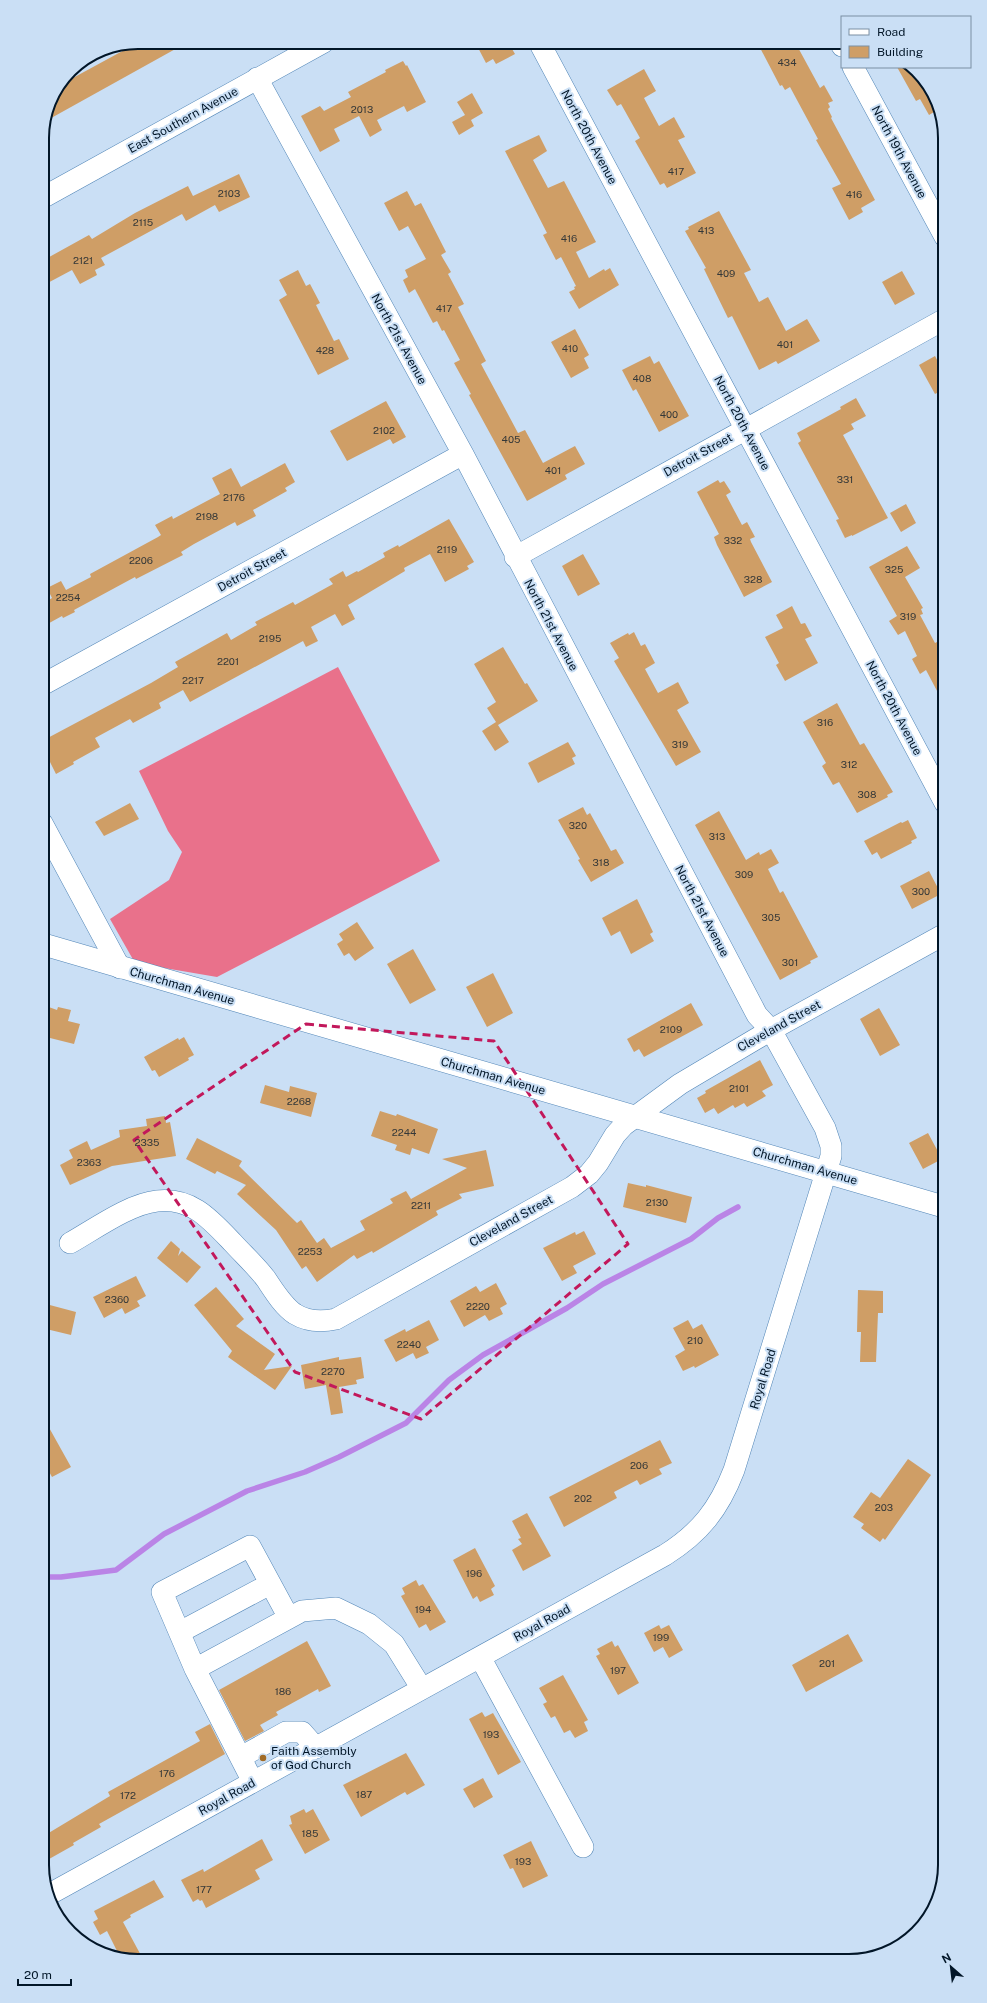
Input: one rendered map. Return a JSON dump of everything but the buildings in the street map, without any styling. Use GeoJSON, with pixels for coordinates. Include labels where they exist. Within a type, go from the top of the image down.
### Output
{"type":"FeatureCollection","features":[{"type":"Feature","properties":{"kind":"main road","name":"Churchman Avenue"},"geometry":{"type":"LineString","coordinates":[[49,946],[938,1205]]}},
{"type":"Feature","properties":{"kind":"street","name":"East Southern Avenue"},"geometry":{"type":"LineString","coordinates":[[49,194],[311,49]]}},
{"type":"Feature","properties":{"kind":"street","name":"North 20th Avenue"},"geometry":{"type":"LineString","coordinates":[[543,49],[938,790]]}},
{"type":"Feature","properties":{"kind":"street","name":"North 19th Avenue"},"geometry":{"type":"LineString","coordinates":[[855,68],[938,224]]}},
{"type":"Feature","properties":{"kind":"street","name":"North 21st Avenue"},"geometry":{"type":"LineString","coordinates":[[257,78],[463,454],[515,556],[757,1015],[771,1030],[825,1128],[831,1146],[831,1156],[827,1173]]}},
{"type":"Feature","properties":{"kind":"street","name":"Detroit Street"},"geometry":{"type":"LineString","coordinates":[[515,556],[938,323]]}},
{"type":"Feature","properties":{"kind":"street","name":"Detroit Street"},"geometry":{"type":"LineString","coordinates":[[49,681],[463,454]]}},
{"type":"Feature","properties":{"kind":"street"},"geometry":{"type":"LineString","coordinates":[[49,837],[120,968]]}},
{"type":"Feature","properties":{"kind":"street","name":"Cleveland Street"},"geometry":{"type":"LineString","coordinates":[[70,1243],[141,1205],[157,1201],[183,1202],[199,1210],[212,1221],[253,1264],[293,1312],[310,1320],[330,1320],[343,1315],[572,1187],[589,1174],[606,1152],[615,1135],[634,1117],[680,1084],[771,1030],[938,938]]}},
{"type":"Feature","properties":{"kind":"street","name":"Royal Road"},"geometry":{"type":"LineString","coordinates":[[53,1892],[665,1556],[691,1537],[708,1520],[725,1493],[734,1470],[827,1173]]}},
{"type":"Feature","properties":{"kind":"street"},"geometry":{"type":"LineString","coordinates":[[252,1782],[241,1757],[195,1669],[162,1592],[250,1546],[289,1618]]}},
{"type":"Feature","properties":{"kind":"street"},"geometry":{"type":"LineString","coordinates":[[180,1632],[270,1584]]}},
{"type":"Feature","properties":{"kind":"street"},"geometry":{"type":"LineString","coordinates":[[195,1669],[302,1611],[336,1608],[369,1624],[394,1644],[422,1689]]}},
{"type":"Feature","properties":{"kind":"street"},"geometry":{"type":"LineString","coordinates":[[480,1657],[583,1847]]}},
{"type":"Feature","properties":{"kind":"street"},"geometry":{"type":"LineString","coordinates":[[241,1757],[286,1732],[302,1732],[316,1748]]}},
{"type":"Feature","properties":{"kind":"highlighted area"},"geometry":{"type":"Polygon","coordinates":[[[306,1024],[494,1041],[628,1244],[421,1419],[295,1372],[134,1140],[306,1024]]]}},
{"type":"Feature","properties":{"kind":"shaded area"},"geometry":{"type":"Polygon","coordinates":[[[338,667],[440,861],[217,977],[135,963],[110,919],[169,880],[182,852],[168,831],[139,771],[338,667]]]}},
{"type":"Feature","properties":{"kind":"waterway"},"geometry":{"type":"LineString","coordinates":[[49,1577],[61,1577],[116,1570],[164,1534],[247,1491],[305,1472],[339,1457],[406,1423],[449,1380],[483,1355],[567,1308],[603,1284],[691,1239],[718,1218],[738,1207]]}},
{"type":"Feature","properties":{"kind":"place","name":"Faith Assembly of God Church"},"geometry":{"type":"Point","coordinates":[263,1758]}}]}
